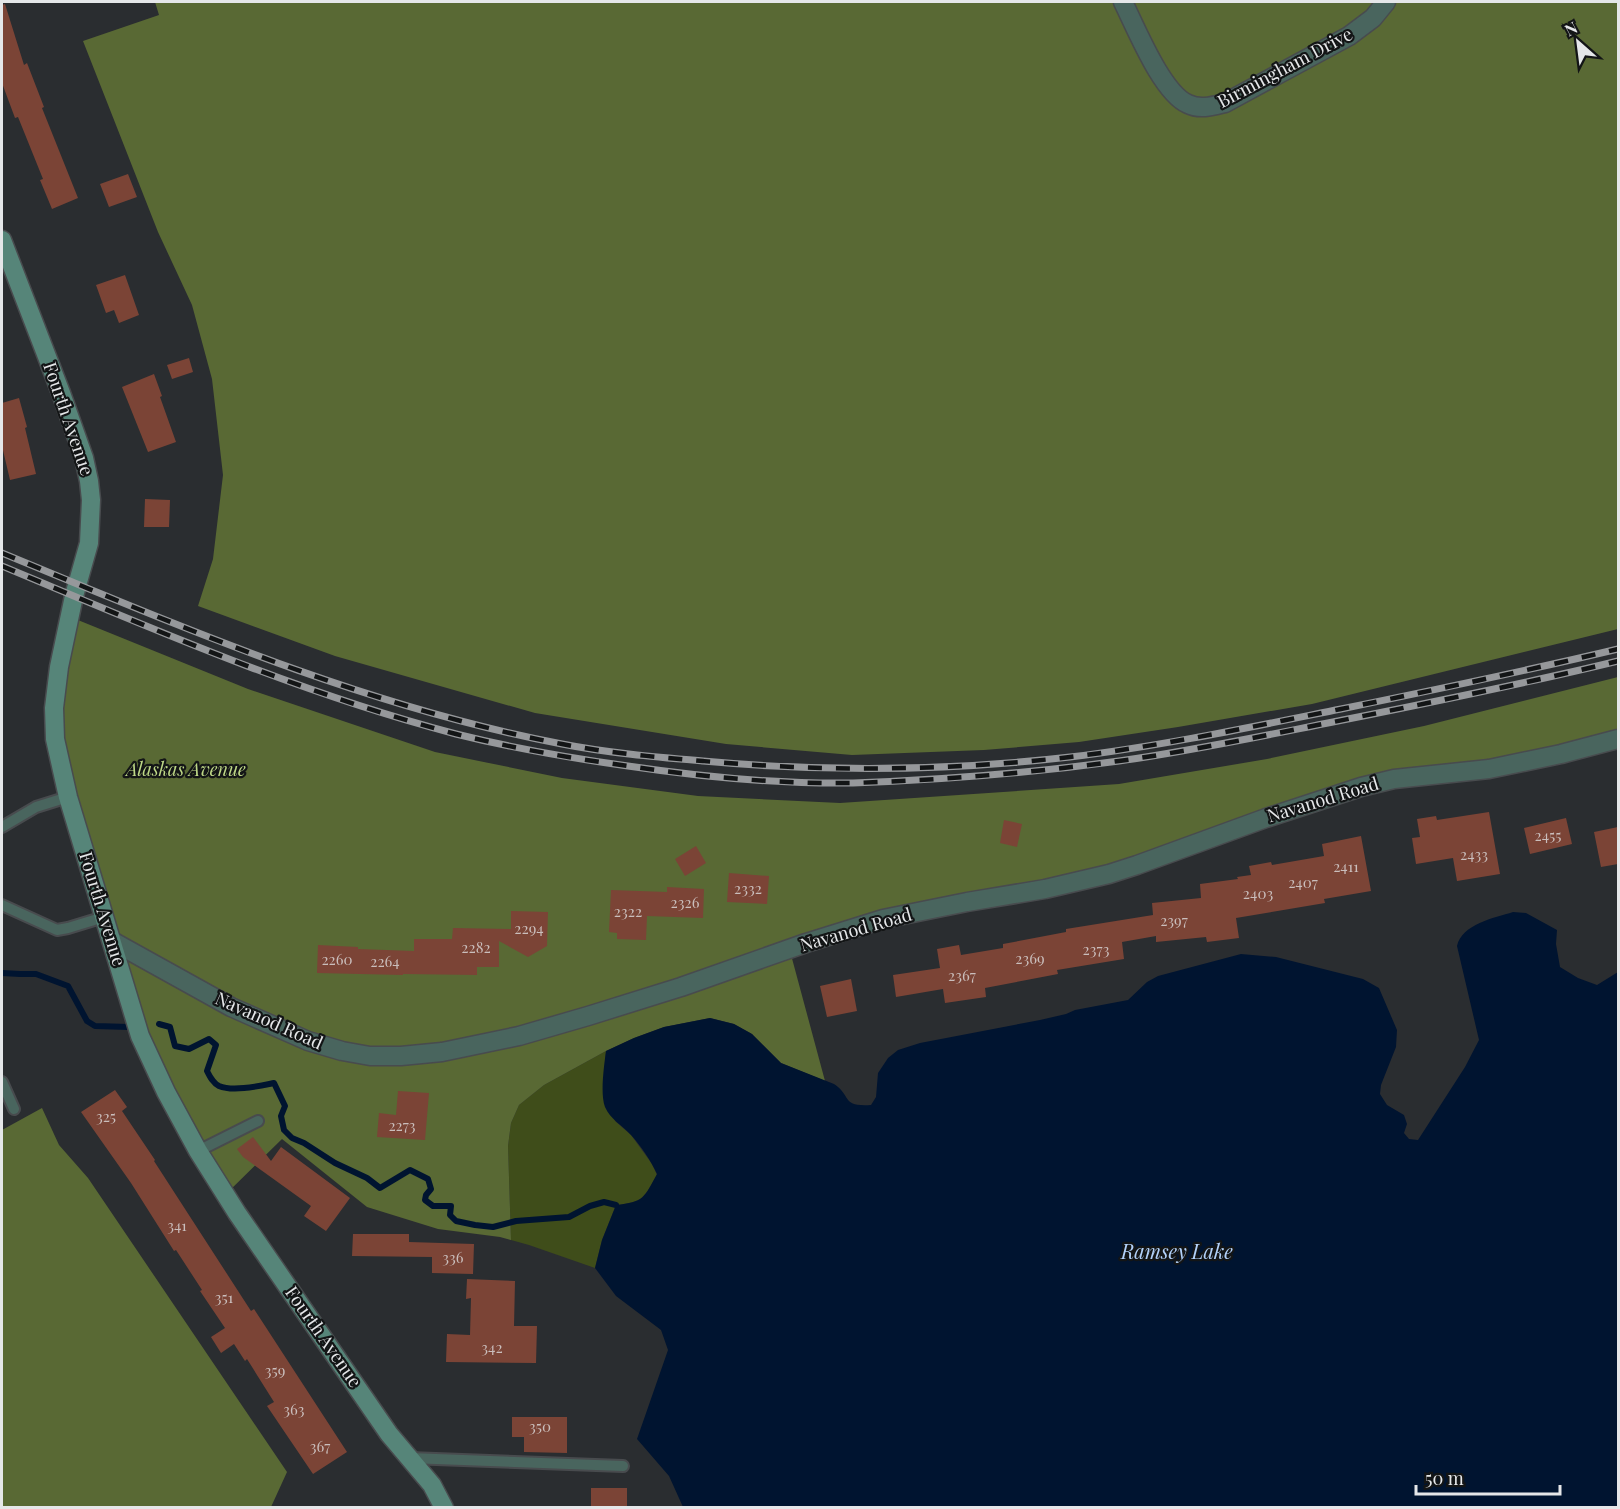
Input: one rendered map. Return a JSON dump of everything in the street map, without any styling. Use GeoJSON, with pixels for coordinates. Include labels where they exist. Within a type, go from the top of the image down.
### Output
{"type":"FeatureCollection","features":[{"type":"Feature","properties":{"kind":"street","name":"Birmingham Drive"},"geometry":{"type":"LineString","coordinates":[[1123,2],[1167,86],[1187,104],[1198,107],[1225,103],[1349,36],[1373,18],[1386,2]]}},
{"type":"Feature","properties":{"kind":"street","name":"Fourth Avenue"},"geometry":{"type":"LineString","coordinates":[[2,240],[9,278],[65,404],[84,458],[89,481],[91,500],[89,543],[74,596],[61,657],[54,708],[55,739],[68,797],[140,1036],[165,1092],[198,1152],[237,1213],[389,1434],[432,1485],[444,1508]]}},
{"type":"Feature","properties":{"kind":"street","name":"Navanod Road"},"geometry":{"type":"LineString","coordinates":[[112,941],[231,1007],[308,1041],[370,1056],[442,1052],[519,1036],[588,1016],[883,919],[1045,889],[1109,874],[1361,786],[1394,779],[1489,769],[1618,739]]}},
{"type":"Feature","properties":{"kind":"lane"},"geometry":{"type":"LineString","coordinates":[[3,824],[36,807],[68,797]]}},
{"type":"Feature","properties":{"kind":"lane"},"geometry":{"type":"LineString","coordinates":[[2,905],[57,930],[104,917]]}},
{"type":"Feature","properties":{"kind":"lane"},"geometry":{"type":"LineString","coordinates":[[2,1082],[15,1109]]}},
{"type":"Feature","properties":{"kind":"lane"},"geometry":{"type":"LineString","coordinates":[[198,1152],[258,1121]]}},
{"type":"Feature","properties":{"kind":"lane"},"geometry":{"type":"LineString","coordinates":[[409,1458],[623,1467]]}},
{"type":"Feature","properties":{"kind":"green space"},"geometry":{"type":"Polygon","coordinates":[[[155,2],[1618,2],[1618,629],[1312,704],[1178,727],[1079,742],[984,750],[852,755],[726,744],[535,713],[335,656],[198,606],[213,559],[223,475],[212,379],[192,305],[158,232],[83,41],[159,15],[155,2]]]}},
{"type":"Feature","properties":{"kind":"green space","name":"Alaskas Avenue"},"geometry":{"type":"Polygon","coordinates":[[[68,616],[248,689],[435,752],[562,778],[698,796],[840,803],[1119,784],[1267,759],[1424,726],[1618,677],[1618,740],[1394,780],[1202,843],[790,951],[825,1081],[781,1063],[752,1034],[734,1024],[710,1018],[664,1027],[606,1051],[544,1085],[519,1105],[511,1123],[508,1146],[511,1240],[438,1229],[367,1207],[282,1139],[224,1196],[164,1093],[58,763],[68,616]]]}},
{"type":"Feature","properties":{"kind":"green space"},"geometry":{"type":"Polygon","coordinates":[[[606,1051],[603,1088],[615,1121],[631,1135],[652,1164],[657,1175],[642,1198],[616,1205],[602,1240],[595,1268],[511,1240],[508,1146],[511,1123],[519,1105],[544,1085],[606,1051]]]}},
{"type":"Feature","properties":{"kind":"green space"},"geometry":{"type":"Polygon","coordinates":[[[42,1108],[59,1145],[88,1178],[287,1472],[271,1507],[2,1507],[2,1130],[42,1108]]]}},
{"type":"Feature","properties":{"kind":"water","name":"Ramsey Lake"},"geometry":{"type":"Polygon","coordinates":[[[1513,912],[1526,913],[1557,930],[1556,944],[1560,967],[1578,978],[1597,985],[1618,972],[1618,1507],[683,1507],[669,1476],[637,1439],[668,1350],[661,1330],[616,1296],[595,1268],[602,1240],[616,1205],[638,1200],[646,1194],[657,1174],[638,1144],[605,1107],[603,1072],[606,1051],[664,1027],[710,1018],[734,1024],[752,1034],[781,1063],[834,1084],[851,1102],[871,1105],[876,1097],[878,1073],[888,1058],[898,1050],[920,1043],[1128,1000],[1147,982],[1158,976],[1241,954],[1276,957],[1363,979],[1379,988],[1397,1030],[1396,1047],[1381,1085],[1380,1094],[1387,1105],[1404,1115],[1407,1124],[1404,1133],[1409,1139],[1418,1140],[1465,1067],[1479,1040],[1457,946],[1460,938],[1480,923],[1513,912]]]}},
{"type":"Feature","properties":{"kind":"building"},"geometry":{"type":"Polygon","coordinates":[[[5,4],[24,65],[27,63],[44,107],[42,108],[78,198],[52,209],[40,180],[43,179],[2,83],[2,5],[5,4]]]}},
{"type":"Feature","properties":{"kind":"building"},"geometry":{"type":"Polygon","coordinates":[[[128,174],[137,197],[109,207],[100,184],[128,174]]]}},
{"type":"Feature","properties":{"kind":"building"},"geometry":{"type":"Polygon","coordinates":[[[125,275],[139,315],[119,323],[114,310],[106,313],[96,285],[125,275]]]}},
{"type":"Feature","properties":{"kind":"building"},"geometry":{"type":"Polygon","coordinates":[[[189,358],[193,372],[172,379],[167,365],[189,358]]]}},
{"type":"Feature","properties":{"kind":"building"},"geometry":{"type":"Polygon","coordinates":[[[154,374],[176,442],[148,452],[122,387],[154,374]]]}},
{"type":"Feature","properties":{"kind":"building"},"geometry":{"type":"Polygon","coordinates":[[[19,398],[36,474],[10,480],[2,446],[2,403],[19,398]]]}},
{"type":"Feature","properties":{"kind":"building"},"geometry":{"type":"Polygon","coordinates":[[[145,499],[170,500],[169,527],[144,527],[145,499]]]}},
{"type":"Feature","properties":{"kind":"building"},"geometry":{"type":"Polygon","coordinates":[[[1489,812],[1500,874],[1457,881],[1453,858],[1416,864],[1412,838],[1420,837],[1417,819],[1436,816],[1437,820],[1489,812]]]}},
{"type":"Feature","properties":{"kind":"building"},"geometry":{"type":"Polygon","coordinates":[[[1566,818],[1572,844],[1530,854],[1524,828],[1566,818]]]}},
{"type":"Feature","properties":{"kind":"building"},"geometry":{"type":"Polygon","coordinates":[[[1004,820],[1022,824],[1017,847],[1000,843],[1004,820]]]}},
{"type":"Feature","properties":{"kind":"building"},"geometry":{"type":"Polygon","coordinates":[[[1618,827],[1618,864],[1601,867],[1594,832],[1618,827]]]}},
{"type":"Feature","properties":{"kind":"building"},"geometry":{"type":"Polygon","coordinates":[[[1361,836],[1371,891],[1324,899],[1325,903],[1236,918],[1239,938],[1207,942],[1206,937],[1156,942],[1156,936],[1122,942],[1124,959],[1057,970],[1058,974],[985,988],[986,997],[945,1003],[943,989],[896,997],[893,975],[940,968],[937,949],[959,945],[961,955],[1003,948],[1003,944],[1066,932],[1066,929],[1153,915],[1152,903],[1201,898],[1200,884],[1251,875],[1249,866],[1271,862],[1272,865],[1324,856],[1322,844],[1361,836]]]}},
{"type":"Feature","properties":{"kind":"building"},"geometry":{"type":"Polygon","coordinates":[[[696,846],[706,863],[685,876],[675,859],[696,846]]]}},
{"type":"Feature","properties":{"kind":"building"},"geometry":{"type":"Polygon","coordinates":[[[729,873],[769,876],[767,904],[727,902],[729,873]]]}},
{"type":"Feature","properties":{"kind":"building"},"geometry":{"type":"Polygon","coordinates":[[[667,887],[704,889],[703,918],[647,916],[646,940],[617,939],[617,933],[609,932],[611,890],[667,892],[667,887]]]}},
{"type":"Feature","properties":{"kind":"building"},"geometry":{"type":"Polygon","coordinates":[[[511,911],[548,912],[547,946],[528,957],[499,941],[499,967],[477,967],[477,975],[317,973],[318,945],[414,951],[414,939],[452,939],[453,928],[511,929],[511,911]]]}},
{"type":"Feature","properties":{"kind":"building"},"geometry":{"type":"Polygon","coordinates":[[[851,979],[857,1011],[827,1017],[820,986],[851,979]]]}},
{"type":"Feature","properties":{"kind":"building"},"geometry":{"type":"Polygon","coordinates":[[[115,1090],[127,1107],[122,1111],[154,1161],[251,1311],[254,1309],[347,1452],[313,1474],[267,1406],[274,1402],[247,1359],[245,1361],[234,1344],[221,1353],[211,1337],[225,1328],[176,1250],[174,1251],[131,1183],[81,1112],[115,1090]]]}},
{"type":"Feature","properties":{"kind":"building"},"geometry":{"type":"Polygon","coordinates":[[[398,1091],[429,1093],[425,1140],[377,1137],[379,1113],[396,1115],[398,1091]]]}},
{"type":"Feature","properties":{"kind":"building"},"geometry":{"type":"Polygon","coordinates":[[[253,1137],[271,1161],[281,1147],[350,1198],[326,1231],[304,1216],[311,1206],[243,1157],[237,1149],[253,1137]]]}},
{"type":"Feature","properties":{"kind":"building"},"geometry":{"type":"Polygon","coordinates":[[[353,1234],[409,1234],[409,1242],[474,1244],[473,1274],[432,1273],[432,1257],[352,1256],[353,1234]]]}},
{"type":"Feature","properties":{"kind":"building"},"geometry":{"type":"Polygon","coordinates":[[[467,1279],[515,1281],[514,1326],[537,1326],[536,1363],[446,1362],[447,1334],[470,1335],[471,1298],[466,1299],[467,1279]]]}},
{"type":"Feature","properties":{"kind":"building"},"geometry":{"type":"Polygon","coordinates":[[[512,1417],[567,1417],[567,1453],[524,1452],[524,1437],[512,1437],[512,1417]]]}},
{"type":"Feature","properties":{"kind":"building"},"geometry":{"type":"Polygon","coordinates":[[[591,1488],[627,1488],[627,1508],[591,1508],[591,1488]]]}},
{"type":"Feature","properties":{"kind":"waterway"},"geometry":{"type":"LineString","coordinates":[[2,973],[36,974],[68,986],[87,1021],[95,1026],[129,1027]]}},
{"type":"Feature","properties":{"kind":"waterway"},"geometry":{"type":"LineString","coordinates":[[159,1024],[170,1027],[175,1046],[189,1049],[209,1039],[216,1045],[207,1071],[213,1082],[219,1086],[239,1088],[274,1083],[285,1106],[281,1116],[284,1130],[292,1138],[335,1163],[367,1178],[380,1188],[410,1170],[428,1179],[431,1189],[425,1200],[433,1206],[451,1206],[450,1215],[456,1221],[493,1227],[516,1221],[569,1217],[590,1206],[604,1202],[616,1205]]}},
{"type":"Feature","properties":{"kind":"railway"},"geometry":{"type":"LineString","coordinates":[[2,553],[277,663],[418,709],[489,728],[579,747],[749,765],[841,768],[932,767],[1024,762],[1104,753],[1206,736],[1341,709],[1618,649]]}},
{"type":"Feature","properties":{"kind":"railway"},"geometry":{"type":"LineString","coordinates":[[2,566],[226,658],[398,718],[456,734],[563,756],[684,773],[768,781],[853,783],[920,780],[1119,761],[1200,748],[1369,715],[1618,661]]}}]}
